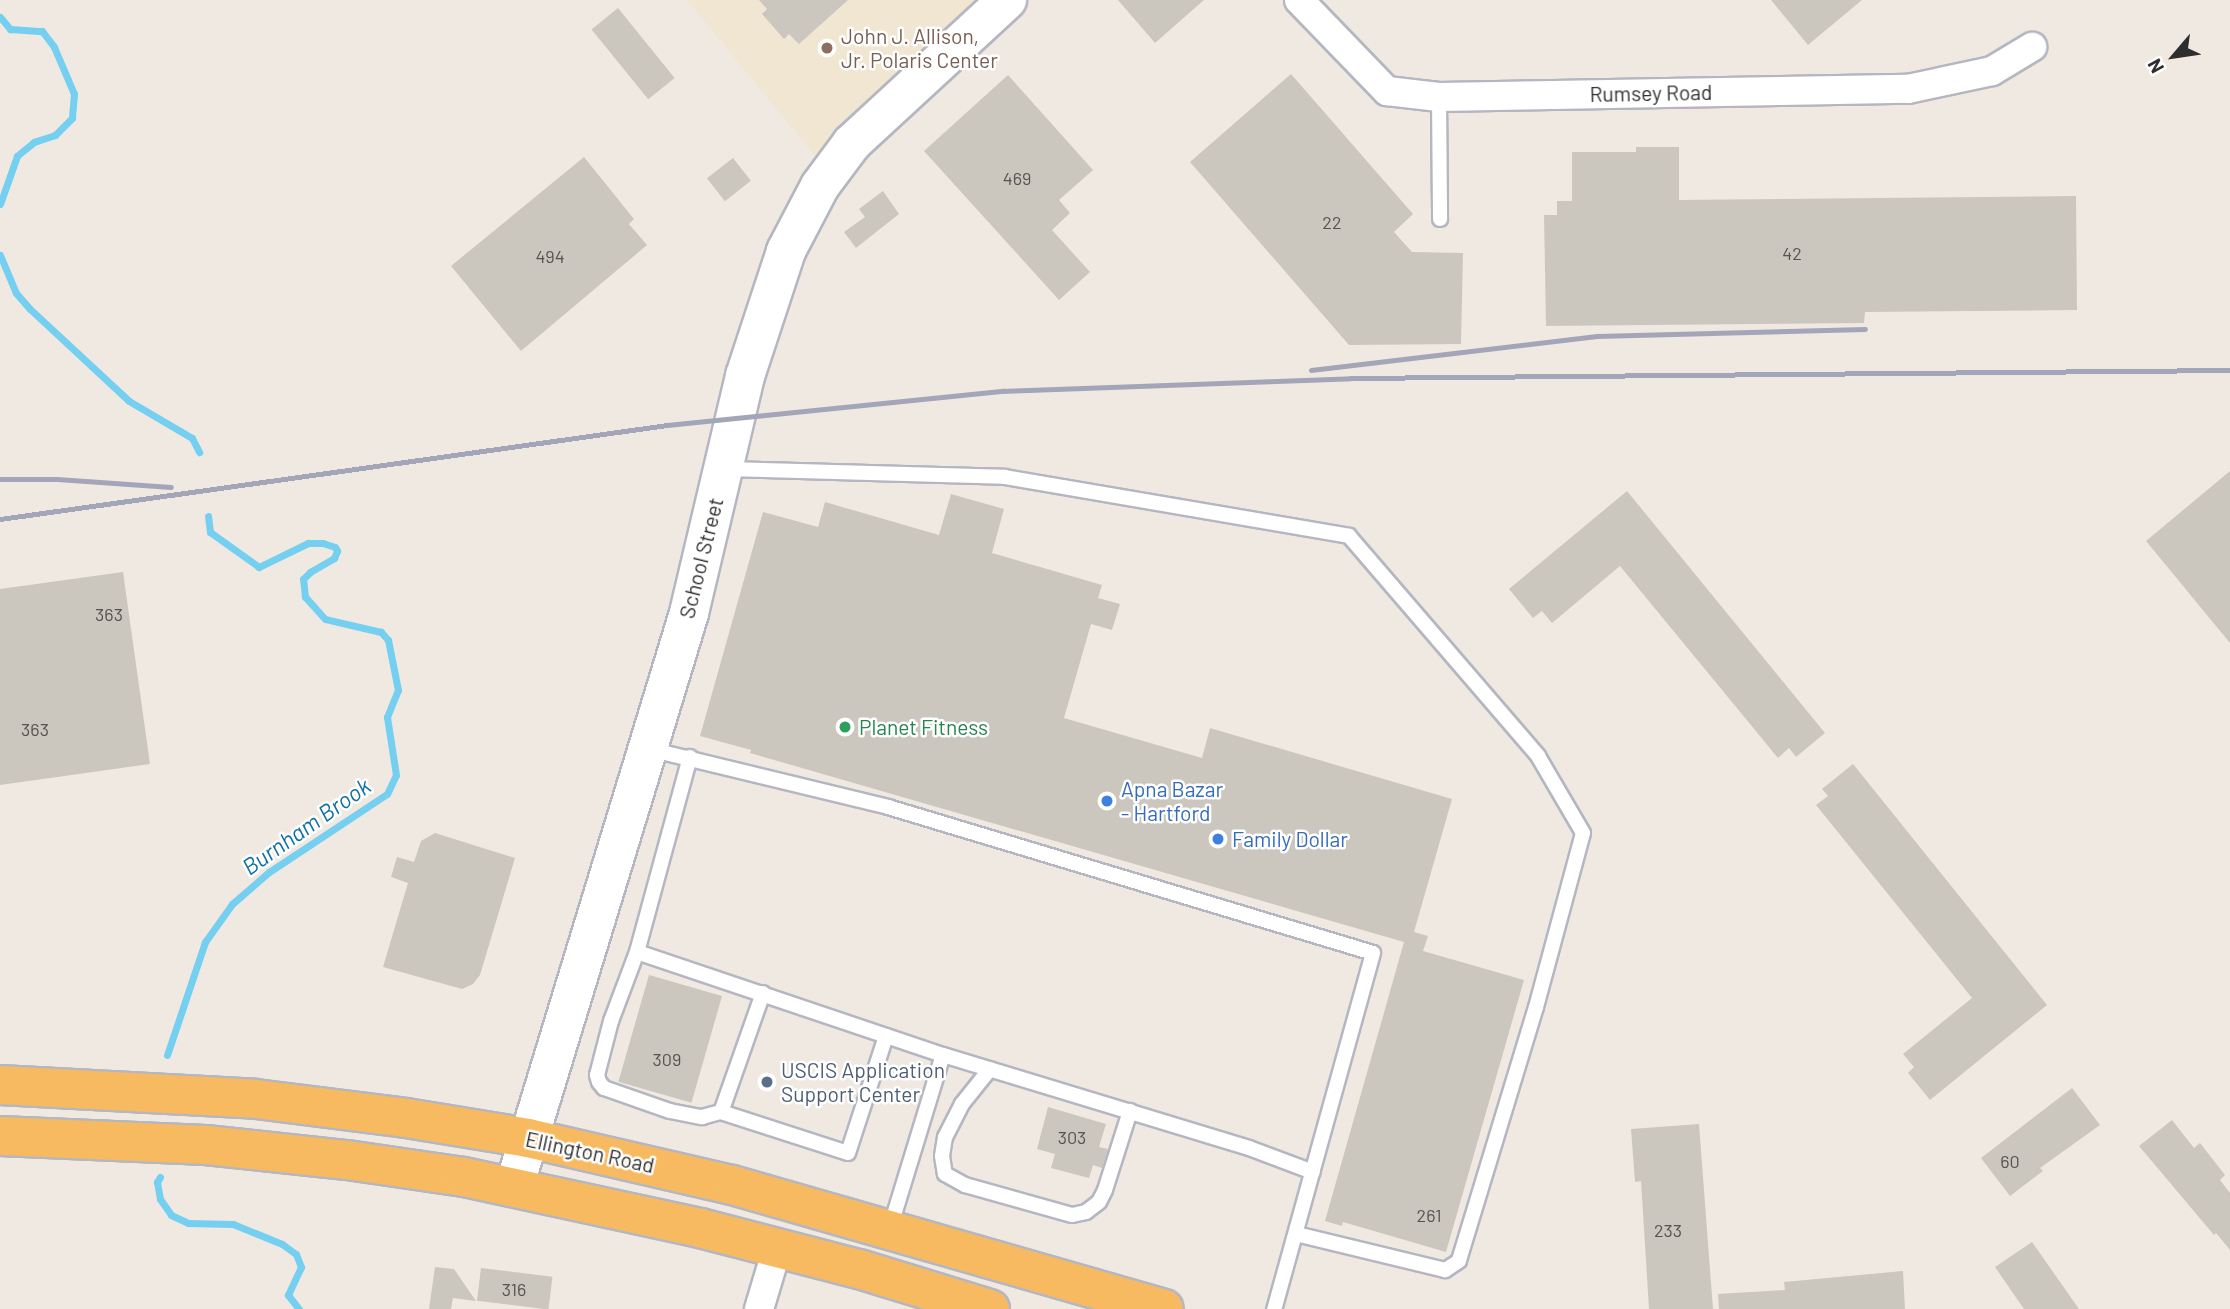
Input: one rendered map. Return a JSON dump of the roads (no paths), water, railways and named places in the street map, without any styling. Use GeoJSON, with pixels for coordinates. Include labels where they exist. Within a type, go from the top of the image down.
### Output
{"type":"FeatureCollection","features":[{"type":"Feature","properties":{"kind":"highway","name":"Ellington Road"},"geometry":{"type":"LineString","coordinates":[[0,1085],[133,1090],[256,1099],[366,1112],[528,1138],[732,1185],[1164,1309]]}},
{"type":"Feature","properties":{"kind":"highway"},"geometry":{"type":"LineString","coordinates":[[0,1136],[227,1147],[371,1163],[514,1186],[700,1228],[859,1269],[990,1309]]}},
{"type":"Feature","properties":{"kind":"main road","name":"School Street"},"geometry":{"type":"LineString","coordinates":[[514,1186],[689,613],[745,376],[775,278],[799,223],[820,186],[852,143],[877,117],[1007,0]]}},
{"type":"Feature","properties":{"kind":"street","name":"Rumsey Road"},"geometry":{"type":"LineString","coordinates":[[1300,0],[1387,91],[1439,97],[1908,89],[1992,71],[2032,47]]}},
{"type":"Feature","properties":{"kind":"street"},"geometry":{"type":"LineString","coordinates":[[759,1309],[777,1249]]}},
{"type":"Feature","properties":{"kind":"lane"},"geometry":{"type":"LineString","coordinates":[[1439,97],[1440,219]]}},
{"type":"Feature","properties":{"kind":"lane"},"geometry":{"type":"LineString","coordinates":[[723,469],[1005,477],[1349,536],[1538,756],[1583,833],[1536,1007],[1459,1261],[1445,1270],[1296,1234]]}},
{"type":"Feature","properties":{"kind":"lane"},"geometry":{"type":"LineString","coordinates":[[646,748],[888,807],[1373,953],[1274,1309]]}},
{"type":"Feature","properties":{"kind":"lane"},"geometry":{"type":"LineString","coordinates":[[690,757],[637,952],[611,1021],[597,1075],[599,1082],[604,1088],[670,1111],[702,1116],[722,1112],[848,1153],[886,1035]]}},
{"type":"Feature","properties":{"kind":"lane"},"geometry":{"type":"LineString","coordinates":[[637,952],[943,1055],[1249,1147],[1314,1172]]}},
{"type":"Feature","properties":{"kind":"lane"},"geometry":{"type":"LineString","coordinates":[[722,1112],[763,993]]}},
{"type":"Feature","properties":{"kind":"lane"},"geometry":{"type":"LineString","coordinates":[[889,1229],[943,1055]]}},
{"type":"Feature","properties":{"kind":"lane"},"geometry":{"type":"LineString","coordinates":[[990,1069],[962,1104],[945,1137],[942,1156],[945,1174],[965,1185],[1072,1215],[1086,1212],[1099,1202],[1105,1190],[1130,1111]]}},
{"type":"Feature","properties":{"kind":"waterway","name":"Burnham Brook"},"geometry":{"type":"LineString","coordinates":[[0,17],[10,29],[42,31],[54,47],[74,94],[72,118],[55,135],[34,142],[17,156],[0,204]]}},
{"type":"Feature","properties":{"kind":"waterway","name":"Burnham Brook"},"geometry":{"type":"LineString","coordinates":[[0,255],[16,293],[30,309],[129,401],[192,438],[199,452]]}},
{"type":"Feature","properties":{"kind":"waterway","name":"Burnham Brook"},"geometry":{"type":"LineString","coordinates":[[167,1055],[205,942],[232,904],[269,872],[387,794],[396,775],[387,717],[398,690],[388,640],[381,632],[325,619],[305,597],[303,579],[334,558],[337,551],[335,547],[323,543],[308,543],[259,567],[210,532],[208,516]]}},
{"type":"Feature","properties":{"kind":"waterway","name":"Burnham Brook"},"geometry":{"type":"LineString","coordinates":[[160,1177],[157,1182],[160,1199],[171,1215],[188,1223],[233,1224],[282,1244],[296,1254],[301,1267],[288,1295],[299,1309]]}},
{"type":"Feature","properties":{"kind":"railway"},"geometry":{"type":"LineString","coordinates":[[1311,370],[1597,336],[1865,329]]}},
{"type":"Feature","properties":{"kind":"railway"},"geometry":{"type":"LineString","coordinates":[[0,519],[667,425],[1003,391],[1350,378],[2230,370]]}},
{"type":"Feature","properties":{"kind":"railway"},"geometry":{"type":"LineString","coordinates":[[0,479],[57,479],[171,487]]}},
{"type":"Feature","properties":{"kind":"place","name":"John J. Allison, Jr. Polaris Center"},"geometry":{"type":"Point","coordinates":[827,48]}},
{"type":"Feature","properties":{"kind":"place","name":"Planet Fitness"},"geometry":{"type":"Point","coordinates":[845,727]}},
{"type":"Feature","properties":{"kind":"place","name":"Apna Bazar - Hartford"},"geometry":{"type":"Point","coordinates":[1107,801]}},
{"type":"Feature","properties":{"kind":"place","name":"Family Dollar"},"geometry":{"type":"Point","coordinates":[1218,839]}},
{"type":"Feature","properties":{"kind":"place","name":"USCIS Application Support Center"},"geometry":{"type":"Point","coordinates":[767,1082]}}]}
